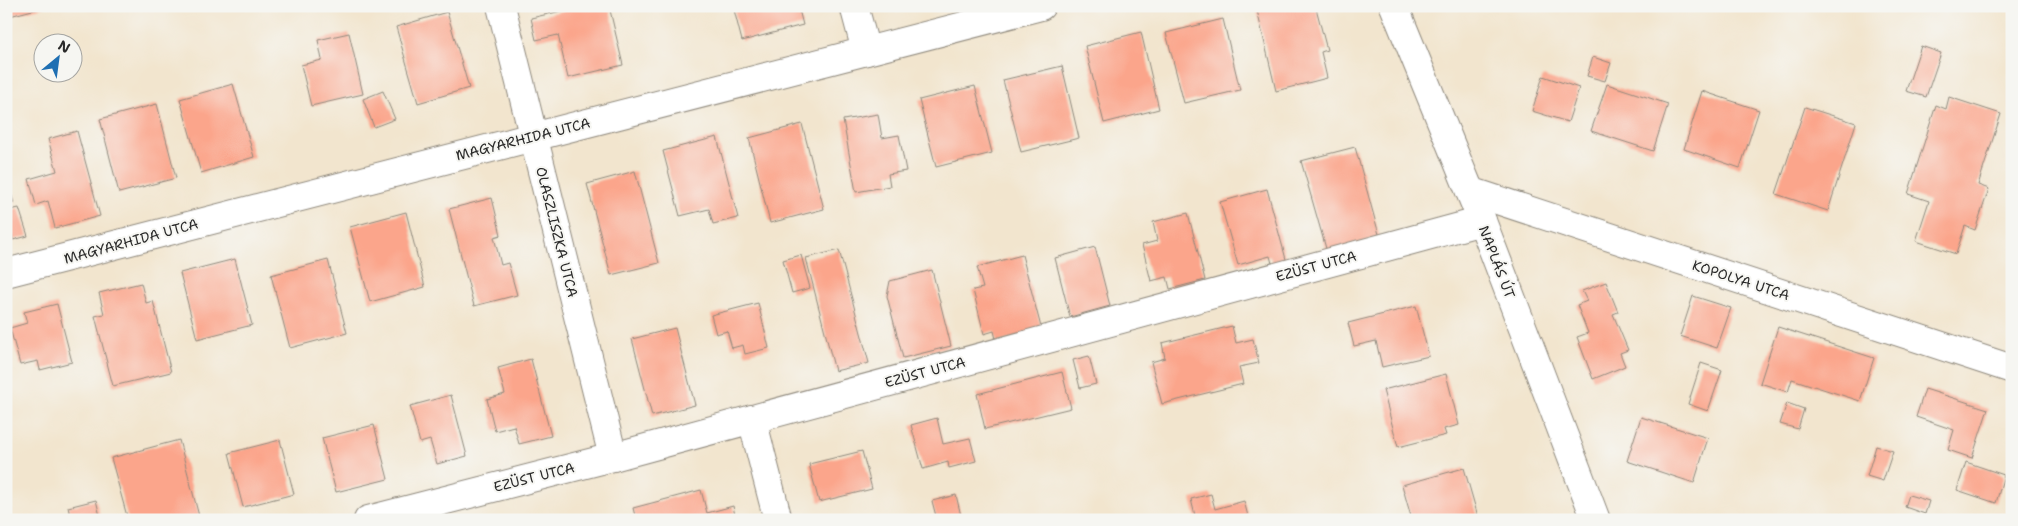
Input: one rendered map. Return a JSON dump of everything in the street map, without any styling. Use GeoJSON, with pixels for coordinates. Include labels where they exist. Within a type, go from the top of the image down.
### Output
{"type":"FeatureCollection","features":[{"type":"Feature","properties":{"kind":"street","name":"OLASZLISZKA UTCA"},"geometry":{"type":"LineString","coordinates":[[501,6],[613,457]]}},
{"type":"Feature","properties":{"kind":"street"},"geometry":{"type":"LineString","coordinates":[[854,6],[866,51]]}},
{"type":"Feature","properties":{"kind":"street","name":"MAGYARHIDA UTCA"},"geometry":{"type":"LineString","coordinates":[[6,273],[1041,6]]}},
{"type":"Feature","properties":{"kind":"street","name":"NAPLÁS ÚT"},"geometry":{"type":"LineString","coordinates":[[1394,6],[1482,221],[1596,520]]}},
{"type":"Feature","properties":{"kind":"street","name":"KOPOLYA UTCA"},"geometry":{"type":"LineString","coordinates":[[1470,191],[2012,370]]}},
{"type":"Feature","properties":{"kind":"street","name":"EZÜST UTCA"},"geometry":{"type":"LineString","coordinates":[[368,520],[613,457],[1482,221]]}},
{"type":"Feature","properties":{"kind":"street"},"geometry":{"type":"LineString","coordinates":[[752,419],[778,520]]}},
{"type":"Feature","properties":{"kind":"building"},"geometry":{"type":"Polygon","coordinates":[[[6,6],[44,6],[44,7],[6,17],[6,6]]]}},
{"type":"Feature","properties":{"kind":"building"},"geometry":{"type":"Polygon","coordinates":[[[583,6],[609,6],[623,65],[568,78],[558,35],[536,40],[531,18],[583,6]]]}},
{"type":"Feature","properties":{"kind":"building"},"geometry":{"type":"Polygon","coordinates":[[[733,6],[798,6],[803,25],[742,41],[733,6]]]}},
{"type":"Feature","properties":{"kind":"building"},"geometry":{"type":"Polygon","coordinates":[[[1256,6],[1309,6],[1310,10],[1316,8],[1327,50],[1321,52],[1327,78],[1276,91],[1256,6]]]}},
{"type":"Feature","properties":{"kind":"building"},"geometry":{"type":"Polygon","coordinates":[[[447,12],[469,88],[418,103],[396,27],[447,12]]]}},
{"type":"Feature","properties":{"kind":"building"},"geometry":{"type":"Polygon","coordinates":[[[1223,19],[1240,90],[1184,103],[1166,33],[1223,19]]]}},
{"type":"Feature","properties":{"kind":"building"},"geometry":{"type":"Polygon","coordinates":[[[1141,32],[1159,109],[1104,123],[1085,46],[1141,32]]]}},
{"type":"Feature","properties":{"kind":"building"},"geometry":{"type":"Polygon","coordinates":[[[349,33],[363,94],[311,106],[301,65],[322,60],[318,40],[349,33]]]}},
{"type":"Feature","properties":{"kind":"building"},"geometry":{"type":"Polygon","coordinates":[[[1921,46],[1941,53],[1926,97],[1906,91],[1921,46]]]}},
{"type":"Feature","properties":{"kind":"building"},"geometry":{"type":"Polygon","coordinates":[[[1593,57],[1611,63],[1605,81],[1587,76],[1593,57]]]}},
{"type":"Feature","properties":{"kind":"building"},"geometry":{"type":"Polygon","coordinates":[[[1062,66],[1079,138],[1021,152],[1003,80],[1062,66]]]}},
{"type":"Feature","properties":{"kind":"building"},"geometry":{"type":"Polygon","coordinates":[[[1543,76],[1579,88],[1568,122],[1532,111],[1543,76]]]}},
{"type":"Feature","properties":{"kind":"building"},"geometry":{"type":"Polygon","coordinates":[[[233,84],[254,157],[201,173],[180,99],[233,84]]]}},
{"type":"Feature","properties":{"kind":"building"},"geometry":{"type":"Polygon","coordinates":[[[1607,84],[1668,104],[1653,151],[1591,131],[1607,84]]]}},
{"type":"Feature","properties":{"kind":"building"},"geometry":{"type":"Polygon","coordinates":[[[975,86],[992,153],[936,167],[919,100],[975,86]]]}},
{"type":"Feature","properties":{"kind":"building"},"geometry":{"type":"Polygon","coordinates":[[[383,91],[395,119],[374,127],[363,99],[383,91]]]}},
{"type":"Feature","properties":{"kind":"building"},"geometry":{"type":"Polygon","coordinates":[[[1702,91],[1759,110],[1740,168],[1684,149],[1702,91]]]}},
{"type":"Feature","properties":{"kind":"building"},"geometry":{"type":"Polygon","coordinates":[[[1949,97],[2001,114],[1978,185],[1989,189],[1975,230],[1965,226],[1956,254],[1916,241],[1929,201],[1908,194],[1936,105],[1946,109],[1949,97]]]}},
{"type":"Feature","properties":{"kind":"building"},"geometry":{"type":"Polygon","coordinates":[[[157,104],[176,178],[119,193],[100,119],[157,104]]]}},
{"type":"Feature","properties":{"kind":"building"},"geometry":{"type":"Polygon","coordinates":[[[1805,107],[1856,123],[1828,211],[1776,194],[1805,107]]]}},
{"type":"Feature","properties":{"kind":"building"},"geometry":{"type":"Polygon","coordinates":[[[878,114],[882,138],[899,135],[906,171],[888,174],[890,186],[856,192],[843,120],[878,114]]]}},
{"type":"Feature","properties":{"kind":"building"},"geometry":{"type":"Polygon","coordinates":[[[802,124],[824,209],[770,223],[749,138],[802,124]]]}},
{"type":"Feature","properties":{"kind":"building"},"geometry":{"type":"Polygon","coordinates":[[[77,131],[100,216],[55,228],[48,201],[36,205],[29,179],[57,171],[48,139],[77,131]]]}},
{"type":"Feature","properties":{"kind":"building"},"geometry":{"type":"Polygon","coordinates":[[[717,137],[738,218],[713,224],[709,209],[680,216],[663,151],[717,137]]]}},
{"type":"Feature","properties":{"kind":"building"},"geometry":{"type":"Polygon","coordinates":[[[1355,147],[1380,238],[1327,252],[1301,161],[1355,147]]]}},
{"type":"Feature","properties":{"kind":"building"},"geometry":{"type":"Polygon","coordinates":[[[635,171],[659,263],[611,275],[587,184],[635,171]]]}},
{"type":"Feature","properties":{"kind":"building"},"geometry":{"type":"Polygon","coordinates":[[[6,177],[14,203],[6,205],[6,177]]]}},
{"type":"Feature","properties":{"kind":"building"},"geometry":{"type":"Polygon","coordinates":[[[1267,189],[1287,263],[1273,267],[1270,256],[1238,265],[1220,202],[1267,189]]]}},
{"type":"Feature","properties":{"kind":"building"},"geometry":{"type":"Polygon","coordinates":[[[492,198],[501,235],[494,237],[501,265],[508,263],[517,295],[474,306],[449,209],[492,198]]]}},
{"type":"Feature","properties":{"kind":"building"},"geometry":{"type":"Polygon","coordinates":[[[19,208],[28,236],[13,240],[6,211],[19,208]]]}},
{"type":"Feature","properties":{"kind":"building"},"geometry":{"type":"Polygon","coordinates":[[[406,212],[425,287],[370,302],[350,227],[406,212]]]}},
{"type":"Feature","properties":{"kind":"building"},"geometry":{"type":"Polygon","coordinates":[[[1188,213],[1205,280],[1170,289],[1167,277],[1151,281],[1142,245],[1157,241],[1153,222],[1188,213]]]}},
{"type":"Feature","properties":{"kind":"building"},"geometry":{"type":"Polygon","coordinates":[[[1095,247],[1110,306],[1070,317],[1055,258],[1095,247]]]}},
{"type":"Feature","properties":{"kind":"building"},"geometry":{"type":"Polygon","coordinates":[[[839,250],[869,363],[835,371],[806,258],[839,250]]]}},
{"type":"Feature","properties":{"kind":"building"},"geometry":{"type":"Polygon","coordinates":[[[801,255],[810,288],[792,293],[783,260],[801,255]]]}},
{"type":"Feature","properties":{"kind":"building"},"geometry":{"type":"Polygon","coordinates":[[[1022,255],[1042,331],[997,343],[994,331],[984,334],[973,290],[983,288],[977,267],[1022,255]]]}},
{"type":"Feature","properties":{"kind":"building"},"geometry":{"type":"Polygon","coordinates":[[[235,259],[252,325],[197,339],[180,273],[235,259]]]}},
{"type":"Feature","properties":{"kind":"building"},"geometry":{"type":"Polygon","coordinates":[[[328,260],[347,333],[290,348],[271,275],[328,260]]]}},
{"type":"Feature","properties":{"kind":"building"},"geometry":{"type":"Polygon","coordinates":[[[932,270],[951,346],[903,358],[887,296],[890,281],[932,270]]]}},
{"type":"Feature","properties":{"kind":"building"},"geometry":{"type":"Polygon","coordinates":[[[1606,282],[1618,312],[1613,314],[1628,350],[1620,353],[1625,366],[1593,379],[1577,337],[1588,333],[1577,305],[1587,301],[1582,291],[1606,282]]]}},
{"type":"Feature","properties":{"kind":"building"},"geometry":{"type":"Polygon","coordinates":[[[141,283],[146,303],[153,301],[171,372],[113,386],[95,316],[104,314],[99,293],[141,283]]]}},
{"type":"Feature","properties":{"kind":"building"},"geometry":{"type":"Polygon","coordinates":[[[1693,296],[1731,308],[1717,348],[1680,336],[1693,296]]]}},
{"type":"Feature","properties":{"kind":"building"},"geometry":{"type":"Polygon","coordinates":[[[758,303],[769,348],[745,354],[743,345],[732,348],[727,331],[716,334],[711,315],[758,303]]]}},
{"type":"Feature","properties":{"kind":"building"},"geometry":{"type":"Polygon","coordinates":[[[57,304],[72,362],[40,370],[38,361],[20,365],[10,328],[27,323],[24,312],[57,304]]]}},
{"type":"Feature","properties":{"kind":"building"},"geometry":{"type":"Polygon","coordinates":[[[1416,306],[1429,356],[1382,367],[1376,341],[1354,346],[1348,323],[1416,306]]]}},
{"type":"Feature","properties":{"kind":"building"},"geometry":{"type":"Polygon","coordinates":[[[1232,326],[1236,343],[1253,339],[1259,363],[1239,367],[1243,384],[1162,404],[1151,362],[1165,358],[1162,343],[1232,326]]]}},
{"type":"Feature","properties":{"kind":"building"},"geometry":{"type":"Polygon","coordinates":[[[1778,327],[1874,358],[1860,401],[1792,379],[1788,392],[1760,383],[1778,327]]]}},
{"type":"Feature","properties":{"kind":"building"},"geometry":{"type":"Polygon","coordinates":[[[675,328],[695,405],[652,416],[632,339],[675,328]]]}},
{"type":"Feature","properties":{"kind":"building"},"geometry":{"type":"Polygon","coordinates":[[[1089,356],[1096,384],[1080,388],[1073,360],[1089,356]]]}},
{"type":"Feature","properties":{"kind":"building"},"geometry":{"type":"Polygon","coordinates":[[[531,359],[551,436],[519,444],[514,426],[495,431],[487,399],[505,394],[498,368],[531,359]]]}},
{"type":"Feature","properties":{"kind":"building"},"geometry":{"type":"Polygon","coordinates":[[[1701,363],[1722,370],[1708,411],[1688,404],[1701,363]]]}},
{"type":"Feature","properties":{"kind":"building"},"geometry":{"type":"Polygon","coordinates":[[[1062,372],[1071,408],[985,429],[977,394],[1062,372]]]}},
{"type":"Feature","properties":{"kind":"building"},"geometry":{"type":"Polygon","coordinates":[[[1446,374],[1459,425],[1444,429],[1446,435],[1398,447],[1383,390],[1446,374]]]}},
{"type":"Feature","properties":{"kind":"building"},"geometry":{"type":"Polygon","coordinates":[[[1925,389],[1988,409],[1972,458],[1948,450],[1954,430],[1916,417],[1925,389]]]}},
{"type":"Feature","properties":{"kind":"building"},"geometry":{"type":"Polygon","coordinates":[[[451,395],[467,456],[437,464],[430,440],[420,443],[410,406],[451,395]]]}},
{"type":"Feature","properties":{"kind":"building"},"geometry":{"type":"Polygon","coordinates":[[[1787,403],[1804,409],[1798,429],[1780,424],[1787,403]]]}},
{"type":"Feature","properties":{"kind":"building"},"geometry":{"type":"Polygon","coordinates":[[[1641,417],[1708,438],[1694,483],[1627,461],[1641,417]]]}},
{"type":"Feature","properties":{"kind":"building"},"geometry":{"type":"Polygon","coordinates":[[[937,418],[943,444],[970,438],[976,461],[949,468],[948,462],[923,469],[911,425],[937,418]]]}},
{"type":"Feature","properties":{"kind":"building"},"geometry":{"type":"Polygon","coordinates":[[[374,425],[388,479],[336,492],[322,438],[374,425]]]}},
{"type":"Feature","properties":{"kind":"building"},"geometry":{"type":"Polygon","coordinates":[[[179,440],[200,520],[128,520],[111,458],[179,440]]]}},
{"type":"Feature","properties":{"kind":"building"},"geometry":{"type":"Polygon","coordinates":[[[280,440],[294,494],[243,507],[229,453],[280,440]]]}},
{"type":"Feature","properties":{"kind":"building"},"geometry":{"type":"Polygon","coordinates":[[[1876,446],[1893,451],[1883,481],[1867,476],[1876,446]]]}},
{"type":"Feature","properties":{"kind":"building"},"geometry":{"type":"Polygon","coordinates":[[[862,451],[872,489],[819,502],[809,464],[862,451]]]}},
{"type":"Feature","properties":{"kind":"building"},"geometry":{"type":"Polygon","coordinates":[[[1966,462],[2004,475],[1996,503],[1957,490],[1966,462]]]}},
{"type":"Feature","properties":{"kind":"building"},"geometry":{"type":"Polygon","coordinates":[[[1464,468],[1479,520],[1412,520],[1402,485],[1464,468]]]}},
{"type":"Feature","properties":{"kind":"building"},"geometry":{"type":"Polygon","coordinates":[[[701,490],[707,513],[733,506],[736,520],[636,520],[633,508],[701,490]]]}},
{"type":"Feature","properties":{"kind":"building"},"geometry":{"type":"Polygon","coordinates":[[[1211,494],[1215,509],[1244,501],[1249,520],[1196,520],[1191,499],[1211,494]]]}},
{"type":"Feature","properties":{"kind":"building"},"geometry":{"type":"Polygon","coordinates":[[[956,495],[962,520],[937,520],[932,501],[956,495]]]}},
{"type":"Feature","properties":{"kind":"building"},"geometry":{"type":"Polygon","coordinates":[[[1909,495],[1929,501],[1925,514],[1905,507],[1909,495]]]}},
{"type":"Feature","properties":{"kind":"building"},"geometry":{"type":"Polygon","coordinates":[[[96,500],[101,520],[71,520],[68,507],[96,500]]]}}]}
